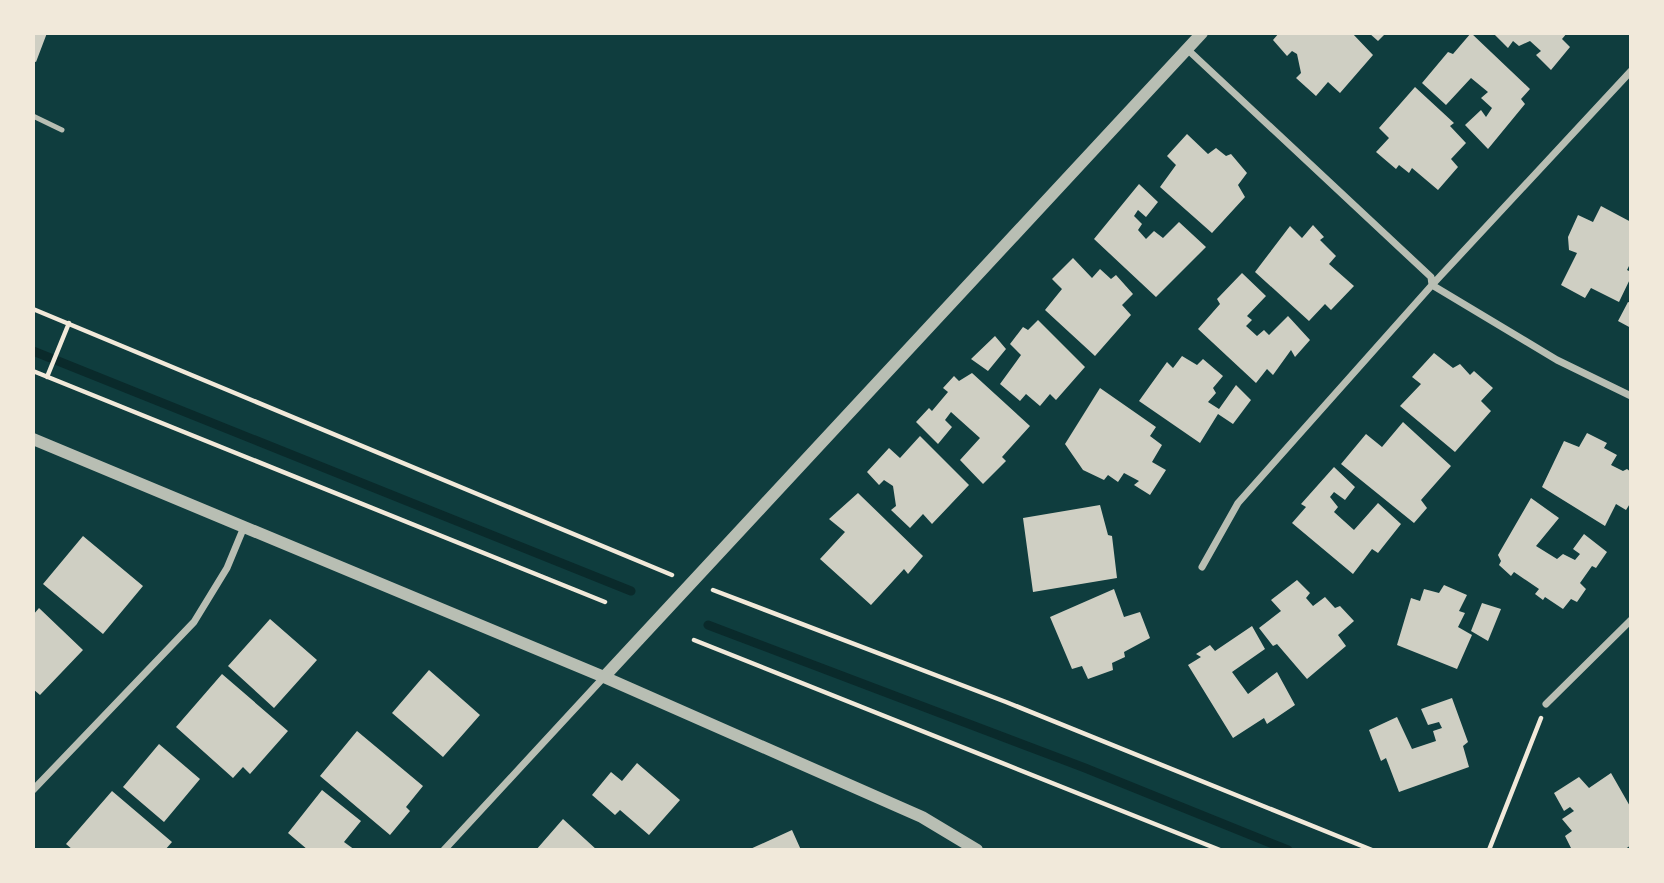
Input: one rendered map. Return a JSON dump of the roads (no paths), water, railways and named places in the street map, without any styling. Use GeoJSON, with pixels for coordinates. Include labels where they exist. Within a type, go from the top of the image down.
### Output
{"type":"FeatureCollection","features":[{"type":"Feature","properties":{"kind":"street"},"geometry":{"type":"LineString","coordinates":[[444,850],[1202,33]]}},
{"type":"Feature","properties":{"kind":"street"},"geometry":{"type":"LineString","coordinates":[[1187,49],[1432,277],[1432,285]]}},
{"type":"Feature","properties":{"kind":"street"},"geometry":{"type":"LineString","coordinates":[[1202,567],[1238,503],[1432,285],[1631,71]]}},
{"type":"Feature","properties":{"kind":"street"},"geometry":{"type":"LineString","coordinates":[[1432,285],[1547,354],[1631,396]]}},
{"type":"Feature","properties":{"kind":"street"},"geometry":{"type":"LineString","coordinates":[[33,439],[604,677],[922,817],[977,850]]}},
{"type":"Feature","properties":{"kind":"street"},"geometry":{"type":"LineString","coordinates":[[33,790],[194,622],[227,568],[245,526]]}},
{"type":"Feature","properties":{"kind":"street"},"geometry":{"type":"LineString","coordinates":[[1546,704],[1631,620]]}},
{"type":"Feature","properties":{"kind":"lane"},"geometry":{"type":"LineString","coordinates":[[33,116],[62,130]]}},
{"type":"Feature","properties":{"kind":"waterway"},"geometry":{"type":"LineString","coordinates":[[33,351],[631,591]]}},
{"type":"Feature","properties":{"kind":"waterway"},"geometry":{"type":"LineString","coordinates":[[708,625],[1085,768],[1288,850]]}}]}
